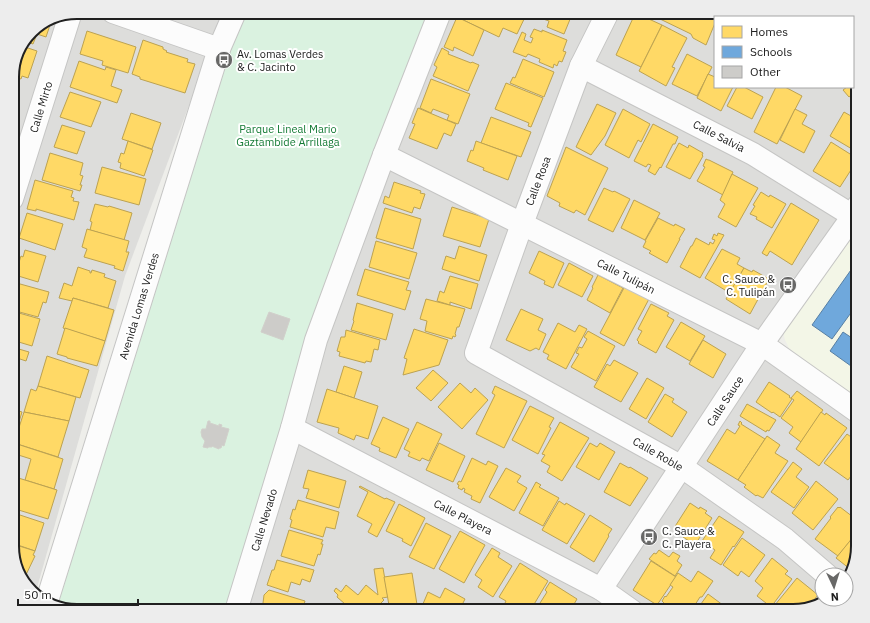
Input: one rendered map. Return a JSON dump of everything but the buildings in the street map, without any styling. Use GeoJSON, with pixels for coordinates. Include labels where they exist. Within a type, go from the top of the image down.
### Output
{"type":"FeatureCollection","features":[{"type":"Feature","properties":{"kind":"street"},"geometry":{"type":"LineString","coordinates":[[133,19],[219,49]]}},
{"type":"Feature","properties":{"kind":"street","name":"Avenida Lomas Verdes"},"geometry":{"type":"LineString","coordinates":[[49,596],[219,49],[232,19]]}},
{"type":"Feature","properties":{"kind":"street","name":"Calle Nevado"},"geometry":{"type":"LineString","coordinates":[[238,604],[292,428],[316,340],[384,155],[437,19]]}},
{"type":"Feature","properties":{"kind":"street","name":"Calle Rosa"},"geometry":{"type":"LineString","coordinates":[[476,353],[581,66],[604,19]]}},
{"type":"Feature","properties":{"kind":"street","name":"Calle Mirto"},"geometry":{"type":"LineString","coordinates":[[19,177],[68,20]]}},
{"type":"Feature","properties":{"kind":"street","name":"Calle Salvia"},"geometry":{"type":"LineString","coordinates":[[581,66],[753,154],[851,208]]}},
{"type":"Feature","properties":{"kind":"street","name":"Calle Tulipán"},"geometry":{"type":"LineString","coordinates":[[384,155],[762,344],[851,407]]}},
{"type":"Feature","properties":{"kind":"street","name":"Calle Sauce"},"geometry":{"type":"LineString","coordinates":[[601,589],[762,344],[851,218]]}},
{"type":"Feature","properties":{"kind":"street","name":"Calle Roble"},"geometry":{"type":"LineString","coordinates":[[476,353],[682,467],[785,539],[818,567]]}},
{"type":"Feature","properties":{"kind":"street","name":"Calle Playera"},"geometry":{"type":"LineString","coordinates":[[292,428],[601,589],[622,604]]}},
{"type":"Feature","properties":{"kind":"shaded area"},"geometry":{"type":"Polygon","coordinates":[[[78,19],[221,19],[125,276],[37,587],[27,575],[22,564],[19,549],[19,74],[21,62],[31,42],[48,27],[59,22],[78,19]]]}},
{"type":"Feature","properties":{"kind":"shaded area"},"geometry":{"type":"Polygon","coordinates":[[[427,19],[714,19],[714,88],[851,88],[851,212],[764,340],[851,410],[850,557],[847,567],[814,567],[814,600],[792,604],[249,604],[410,49],[427,19]]]}},
{"type":"Feature","properties":{"kind":"shaded area"},"geometry":{"type":"Polygon","coordinates":[[[851,232],[851,397],[789,348],[783,331],[851,232]]]}},
{"type":"Feature","properties":{"kind":"green space","name":"Parque Lineal Mario Gaztambide Arrillaga"},"geometry":{"type":"Polygon","coordinates":[[[233,19],[437,19],[384,155],[238,604],[78,604],[66,603],[49,596],[233,19]]]}},
{"type":"Feature","properties":{"kind":"place","name":"Av. Lomas Verdes & C. Jacinto"},"geometry":{"type":"Point","coordinates":[224,60]}},
{"type":"Feature","properties":{"kind":"place","name":"C. Sauce & C. Tulipán"},"geometry":{"type":"Point","coordinates":[788,285]}},
{"type":"Feature","properties":{"kind":"place","name":"C. Sauce & C. Playera"},"geometry":{"type":"Point","coordinates":[649,537]}}]}
